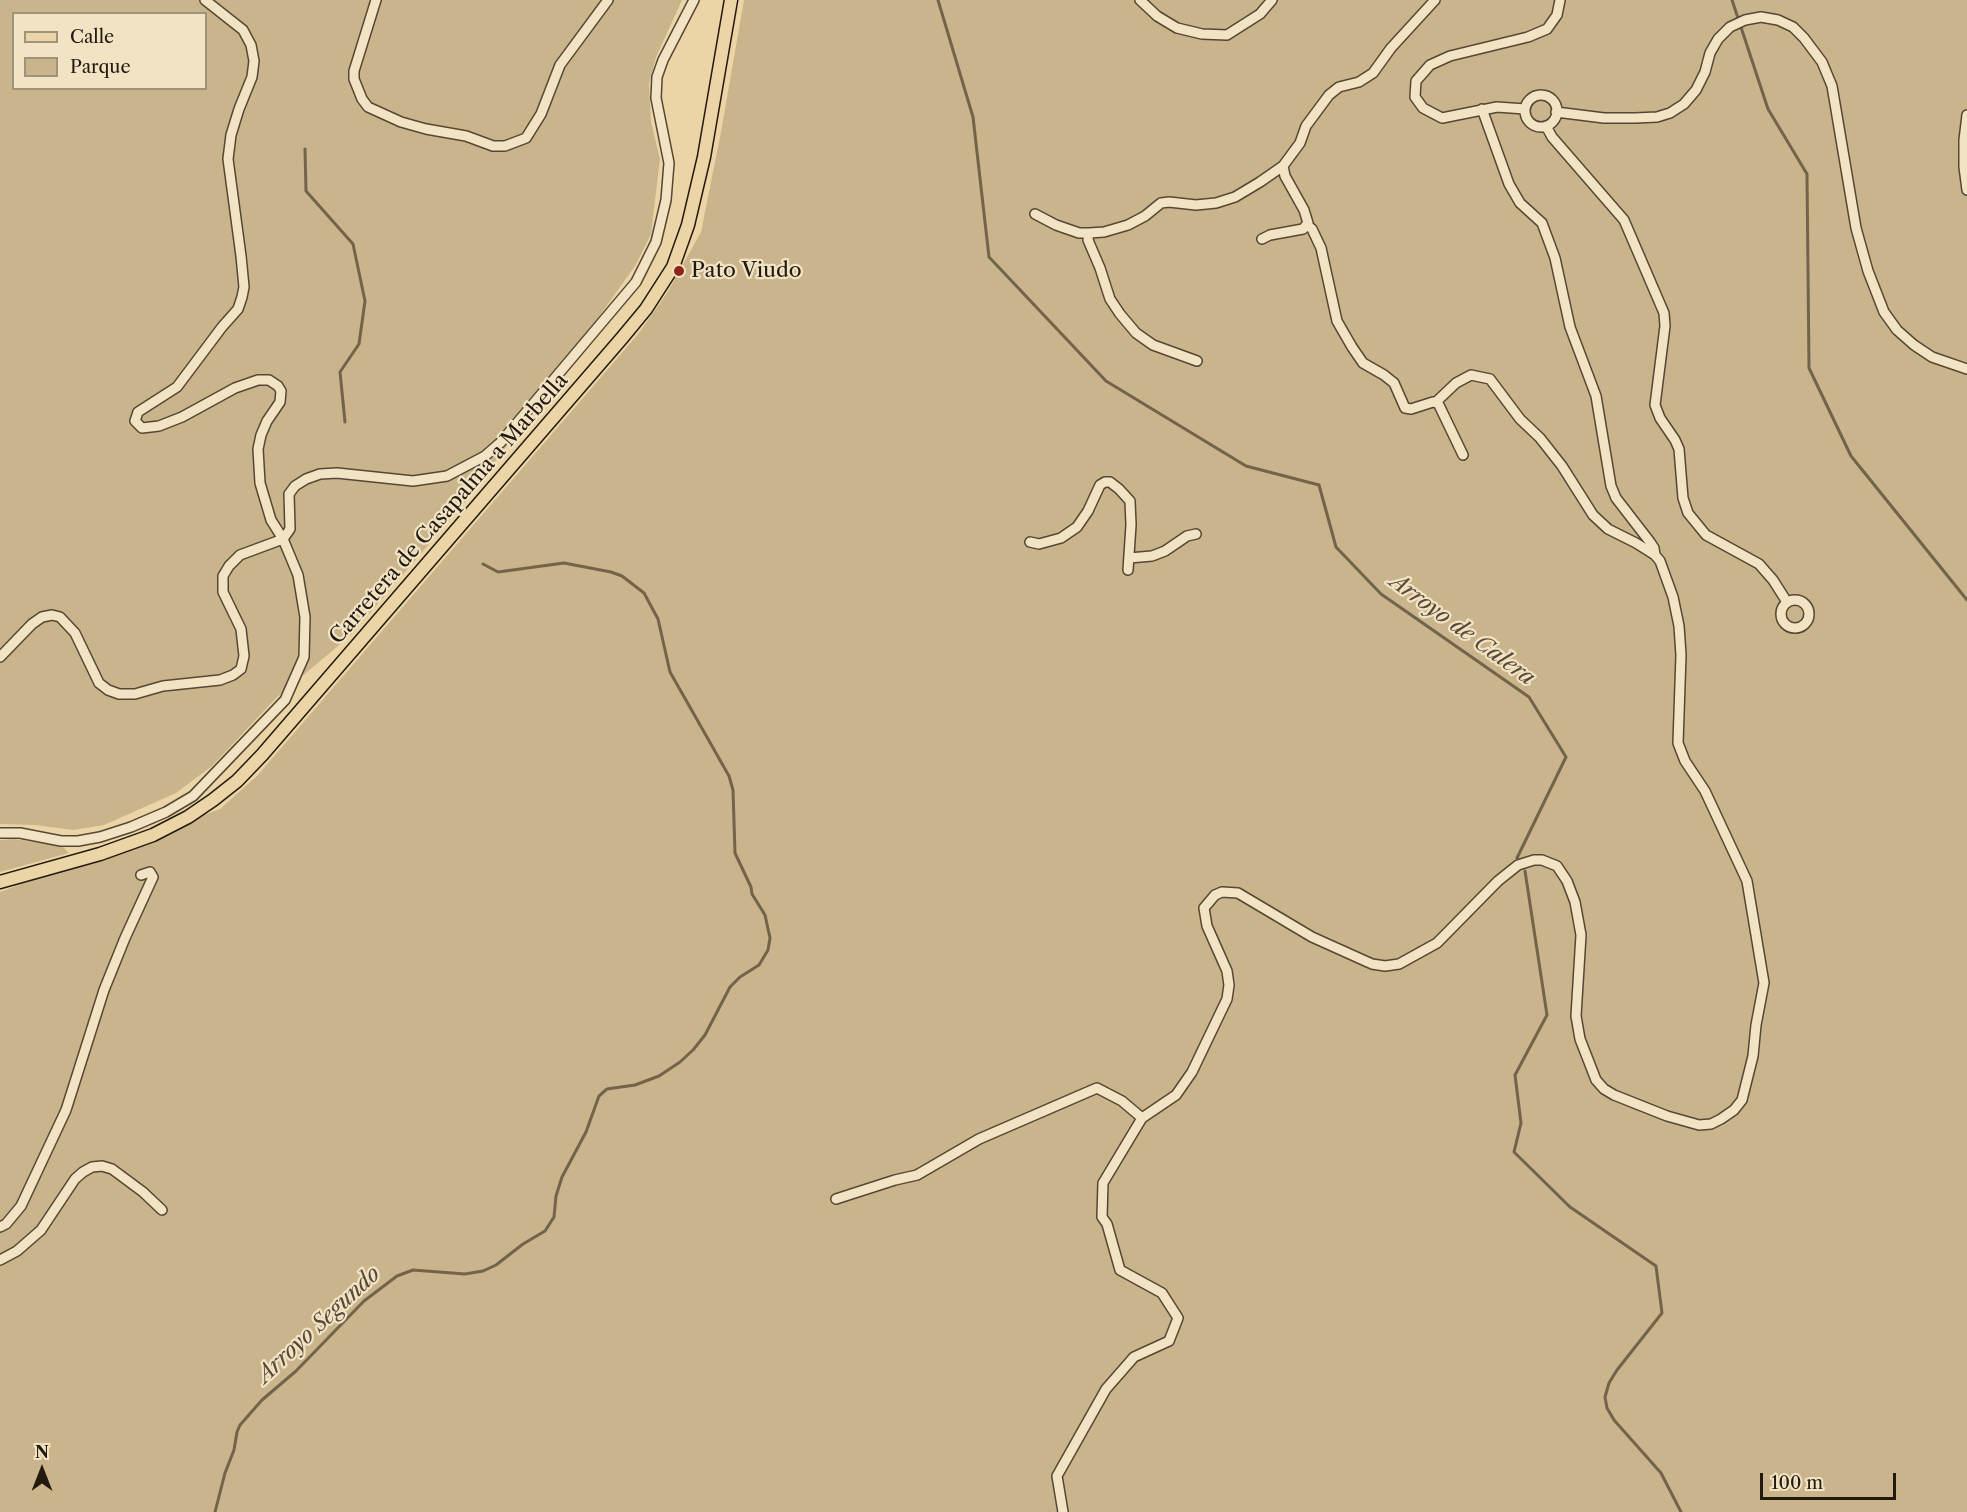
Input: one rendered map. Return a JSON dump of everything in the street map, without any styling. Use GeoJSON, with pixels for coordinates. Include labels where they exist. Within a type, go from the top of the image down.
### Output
{"type":"FeatureCollection","features":[{"type":"Feature","properties":{"kind":"main road","name":"Carretera de Casapalma a Marbella"},"geometry":{"type":"LineString","coordinates":[[0,882],[100,854],[153,835],[188,817],[237,780],[262,755],[622,338],[646,309],[668,276],[688,225],[704,157],[731,0]]}},
{"type":"Feature","properties":{"kind":"street"},"geometry":{"type":"LineString","coordinates":[[0,833],[20,833],[61,841],[78,841],[100,837],[166,812],[202,788],[285,700],[303,657],[305,617],[298,575],[283,539],[271,520],[260,483],[258,465],[261,435],[280,402],[280,392],[274,382],[258,380],[235,388],[182,417],[159,426],[142,428],[135,421],[138,412],[177,387],[238,309],[244,287],[228,159],[231,135],[252,77],[254,61],[251,45],[243,30],[206,0]]}},
{"type":"Feature","properties":{"kind":"street"},"geometry":{"type":"LineString","coordinates":[[376,0],[354,71],[354,79],[368,107],[401,122],[466,136],[493,147],[505,146],[526,138],[541,114],[560,64],[608,0]]}},
{"type":"Feature","properties":{"kind":"street"},"geometry":{"type":"LineString","coordinates":[[0,657],[32,624],[42,617],[52,615],[60,617],[75,633],[99,683],[119,694],[135,694],[163,686],[220,680],[233,675],[241,669],[244,656],[241,629],[223,592],[223,576],[240,555],[283,539],[290,529],[289,494],[295,486],[306,478],[320,474],[337,473],[413,481],[447,476],[485,456],[501,442],[636,282],[656,242],[666,200],[669,163],[656,98],[657,77],[663,60],[694,0]]}},
{"type":"Feature","properties":{"kind":"street"},"geometry":{"type":"LineString","coordinates":[[1140,0],[1157,16],[1177,28],[1202,34],[1227,34],[1244,26],[1260,14],[1272,0]]}},
{"type":"Feature","properties":{"kind":"street"},"geometry":{"type":"LineString","coordinates":[[1035,214],[1079,233],[1104,232],[1128,225],[1145,216],[1161,203],[1196,205],[1216,203],[1235,197],[1283,166],[1300,143],[1306,126],[1329,95],[1340,87],[1359,82],[1373,73],[1391,48],[1435,0]]}},
{"type":"Feature","properties":{"kind":"street"},"geometry":{"type":"LineString","coordinates":[[1525,109],[1497,107],[1442,118],[1423,108],[1415,97],[1416,81],[1430,65],[1450,56],[1528,38],[1547,29],[1557,15],[1560,0]]}},
{"type":"Feature","properties":{"kind":"street"},"geometry":{"type":"LineString","coordinates":[[1556,112],[1604,118],[1657,117],[1670,113],[1684,104],[1696,90],[1705,72],[1710,53],[1718,39],[1730,27],[1745,20],[1761,17],[1778,20],[1792,27],[1804,38],[1822,62],[1832,86],[1856,228],[1868,271],[1884,312],[1897,330],[1914,345],[1932,357],[1967,369]]}},
{"type":"Feature","properties":{"kind":"street"},"geometry":{"type":"LineString","coordinates":[[1540,95],[1552,100],[1556,112],[1553,121],[1546,126],[1537,126],[1529,122],[1525,109],[1528,101],[1540,95]]}},
{"type":"Feature","properties":{"kind":"street"},"geometry":{"type":"LineString","coordinates":[[1482,109],[1509,184],[1520,202],[1542,223],[1555,258],[1570,327],[1596,396],[1611,486],[1616,498],[1654,548],[1655,555]]}},
{"type":"Feature","properties":{"kind":"street"},"geometry":{"type":"LineString","coordinates":[[1967,115],[1964,167],[1967,190]]}},
{"type":"Feature","properties":{"kind":"street"},"geometry":{"type":"LineString","coordinates":[[1546,126],[1552,137],[1624,220],[1664,313],[1665,326],[1655,405],[1660,418],[1679,449],[1683,498],[1688,513],[1706,535],[1759,564],[1787,602]]}},
{"type":"Feature","properties":{"kind":"street"},"geometry":{"type":"LineString","coordinates":[[1262,239],[1270,235],[1303,229],[1307,225],[1308,220],[1304,210],[1285,176],[1283,166]]}},
{"type":"Feature","properties":{"kind":"street"},"geometry":{"type":"LineString","coordinates":[[1063,1512],[1057,1476],[1106,1389],[1134,1357],[1169,1341],[1178,1318],[1162,1293],[1120,1270],[1107,1224],[1102,1217],[1103,1183],[1142,1118],[1176,1095],[1192,1072],[1227,999],[1229,985],[1227,971],[1207,926],[1204,908],[1215,895],[1222,892],[1238,893],[1312,937],[1372,964],[1385,966],[1405,961],[1437,943],[1498,881],[1518,865],[1542,860],[1557,866],[1567,881],[1575,902],[1581,935],[1576,1016],[1580,1039],[1596,1080],[1604,1089],[1614,1095],[1699,1125],[1711,1124],[1734,1110],[1742,1100],[1746,1088],[1764,983],[1747,881],[1705,791],[1685,761],[1678,743],[1681,655],[1679,626],[1666,574],[1660,561],[1655,555],[1619,532],[1608,529],[1593,515],[1562,466],[1540,438],[1520,419],[1490,379],[1471,375],[1456,383],[1436,402],[1407,409],[1394,383],[1363,363],[1337,321],[1321,248],[1307,225]]}},
{"type":"Feature","properties":{"kind":"street"},"geometry":{"type":"LineString","coordinates":[[1089,233],[1088,240],[1110,299],[1136,333],[1153,345],[1197,361]]}},
{"type":"Feature","properties":{"kind":"street"},"geometry":{"type":"LineString","coordinates":[[1436,402],[1442,407],[1463,455]]}},
{"type":"Feature","properties":{"kind":"street"},"geometry":{"type":"LineString","coordinates":[[1030,542],[1039,544],[1061,538],[1077,526],[1088,511],[1100,485],[1110,482],[1130,501],[1128,570]]}},
{"type":"Feature","properties":{"kind":"street"},"geometry":{"type":"LineString","coordinates":[[1129,558],[1152,556],[1166,551],[1187,536],[1196,534]]}},
{"type":"Feature","properties":{"kind":"street"},"geometry":{"type":"LineString","coordinates":[[0,1227],[6,1224],[21,1206],[66,1110],[104,990],[153,877],[150,872],[141,875]]}},
{"type":"Feature","properties":{"kind":"street"},"geometry":{"type":"LineString","coordinates":[[836,1199],[917,1175],[994,1132],[1097,1088],[1122,1101],[1142,1118]]}},
{"type":"Feature","properties":{"kind":"street"},"geometry":{"type":"LineString","coordinates":[[0,1260],[17,1251],[41,1230],[75,1179],[92,1167],[102,1166],[112,1169],[143,1192],[162,1210]]}},
{"type":"Feature","properties":{"kind":"green space"},"geometry":{"type":"Polygon","coordinates":[[[0,0],[682,0],[656,57],[649,84],[651,122],[660,159],[651,234],[635,266],[473,493],[351,635],[275,699],[212,766],[176,793],[104,825],[73,830],[35,825],[0,824],[0,0]]]}},
{"type":"Feature","properties":{"kind":"green space"},"geometry":{"type":"Polygon","coordinates":[[[744,0],[1967,0],[1967,1512],[0,1512],[0,892],[220,809],[257,776],[639,333],[667,293],[701,232],[744,0]]]}},
{"type":"Feature","properties":{"kind":"green space"},"geometry":{"type":"Polygon","coordinates":[[[14,839],[62,846],[69,853],[0,872],[0,840],[14,839]]]}},
{"type":"Feature","properties":{"kind":"waterway","name":"Arroyo de Calera"},"geometry":{"type":"LineString","coordinates":[[938,0],[973,117],[989,257],[1106,381],[1246,466],[1319,485],[1336,547],[1381,594],[1529,697],[1566,757],[1517,858]]}},
{"type":"Feature","properties":{"kind":"waterway"},"geometry":{"type":"LineString","coordinates":[[1732,0],[1768,109],[1807,174],[1809,368],[1851,456],[1967,600]]}},
{"type":"Feature","properties":{"kind":"waterway","name":"Arroyo Segundo"},"geometry":{"type":"LineString","coordinates":[[305,149],[306,191],[353,244],[365,301],[359,344],[340,372],[345,422]]}},
{"type":"Feature","properties":{"kind":"waterway","name":"Arroyo Segundo"},"geometry":{"type":"LineString","coordinates":[[215,1512],[225,1473],[234,1450],[237,1432],[240,1425],[262,1400],[296,1371],[364,1301],[397,1276],[413,1270],[465,1274],[483,1271],[496,1265],[523,1244],[545,1231],[554,1217],[556,1196],[562,1177],[586,1132],[599,1096],[607,1089],[635,1085],[659,1076],[680,1062],[705,1035],[730,987],[740,977],[759,965],[768,950],[770,938],[765,915],[752,894],[735,853],[733,790],[729,776],[670,672],[658,619],[644,593],[622,576],[564,563],[498,572],[483,564]]}},
{"type":"Feature","properties":{"kind":"waterway","name":"Arroyo de Calera"},"geometry":{"type":"LineString","coordinates":[[1525,871],[1547,1015],[1515,1075],[1521,1123],[1514,1152],[1570,1207],[1656,1266],[1662,1313],[1617,1370],[1609,1383],[1605,1397],[1607,1408],[1614,1420],[1661,1473],[1681,1512]]}},
{"type":"Feature","properties":{"kind":"place","name":"Pato Viudo"},"geometry":{"type":"Point","coordinates":[679,271]}}]}
